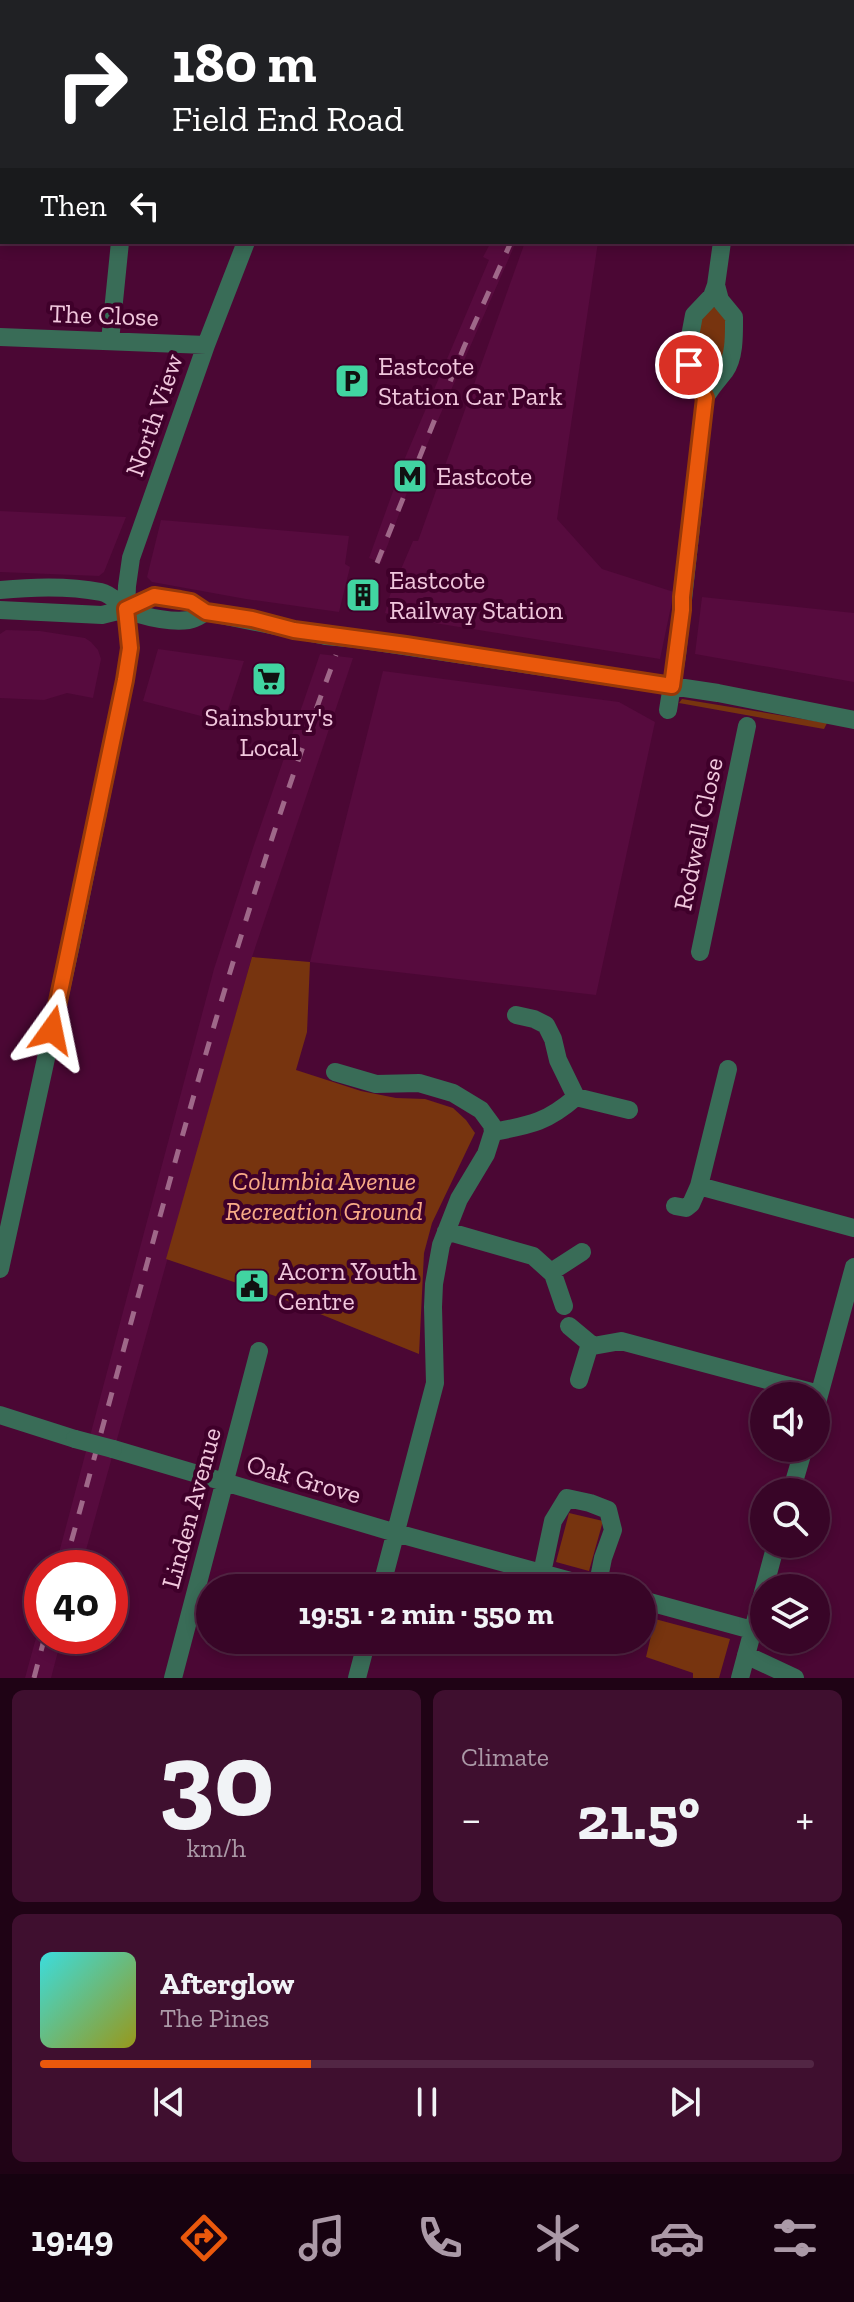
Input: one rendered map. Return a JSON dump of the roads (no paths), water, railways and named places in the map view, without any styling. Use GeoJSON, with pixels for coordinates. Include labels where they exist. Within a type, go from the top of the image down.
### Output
{"type":"FeatureCollection","features":[{"type":"Feature","properties":{"kind":"street"},"geometry":{"type":"LineString","coordinates":[[110,341],[120,244]]}},
{"type":"Feature","properties":{"kind":"street","name":"North View"},"geometry":{"type":"LineString","coordinates":[[1,1261],[125,680],[130,648],[126,609],[131,558],[245,244]]}},
{"type":"Feature","properties":{"kind":"street"},"geometry":{"type":"LineString","coordinates":[[705,398],[689,365],[689,349],[694,315],[712,296],[716,285],[722,244]]}},
{"type":"Feature","properties":{"kind":"street"},"geometry":{"type":"LineString","coordinates":[[668,710],[705,398],[727,368],[734,331],[734,317],[720,300],[716,285]]}},
{"type":"Feature","properties":{"kind":"street","name":"The Close"},"geometry":{"type":"LineString","coordinates":[[0,337],[206,345]]}},
{"type":"Feature","properties":{"kind":"street"},"geometry":{"type":"LineString","coordinates":[[0,590],[41,588],[105,592],[139,615],[177,621],[193,620],[206,612],[326,636],[672,686],[854,720]]}},
{"type":"Feature","properties":{"kind":"street"},"geometry":{"type":"LineString","coordinates":[[0,610],[102,615],[126,609]]}},
{"type":"Feature","properties":{"kind":"street","name":"Rodwell Close"},"geometry":{"type":"LineString","coordinates":[[700,952],[747,726]]}},
{"type":"Feature","properties":{"kind":"street"},"geometry":{"type":"LineString","coordinates":[[516,1015],[546,1025],[576,1097]]}},
{"type":"Feature","properties":{"kind":"street"},"geometry":{"type":"LineString","coordinates":[[675,1206],[686,1208],[691,1204],[699,1186],[728,1069]]}},
{"type":"Feature","properties":{"kind":"street"},"geometry":{"type":"LineString","coordinates":[[335,1072],[376,1084],[419,1083],[453,1093],[481,1110],[492,1125],[493,1132],[486,1154],[459,1199],[439,1254],[434,1284],[435,1383],[385,1574]]}},
{"type":"Feature","properties":{"kind":"street"},"geometry":{"type":"LineString","coordinates":[[576,1097],[629,1110]]}},
{"type":"Feature","properties":{"kind":"street"},"geometry":{"type":"LineString","coordinates":[[493,1132],[539,1123],[576,1097]]}},
{"type":"Feature","properties":{"kind":"street"},"geometry":{"type":"LineString","coordinates":[[699,1186],[854,1228]]}},
{"type":"Feature","properties":{"kind":"street"},"geometry":{"type":"LineString","coordinates":[[446,1231],[533,1256],[551,1272],[564,1306]]}},
{"type":"Feature","properties":{"kind":"street"},"geometry":{"type":"LineString","coordinates":[[551,1272],[582,1252]]}},
{"type":"Feature","properties":{"kind":"street"},"geometry":{"type":"LineString","coordinates":[[823,1382],[854,1267]]}},
{"type":"Feature","properties":{"kind":"street"},"geometry":{"type":"LineString","coordinates":[[569,1326],[593,1346],[621,1341],[758,1382]]}},
{"type":"Feature","properties":{"kind":"street"},"geometry":{"type":"LineString","coordinates":[[579,1380],[590,1344]]}},
{"type":"Feature","properties":{"kind":"street","name":"Linden Avenue"},"geometry":{"type":"LineString","coordinates":[[173,1678],[259,1351]]}},
{"type":"Feature","properties":{"kind":"street","name":"Oak Grove"},"geometry":{"type":"LineString","coordinates":[[0,1415],[396,1533],[546,1574]]}},
{"type":"Feature","properties":{"kind":"street"},"geometry":{"type":"LineString","coordinates":[[542,1573],[553,1521],[567,1498],[608,1510],[613,1530],[599,1574]]}},
{"type":"Feature","properties":{"kind":"street"},"geometry":{"type":"LineString","coordinates":[[656,1604],[750,1629]]}},
{"type":"Feature","properties":{"kind":"street"},"geometry":{"type":"LineString","coordinates":[[740,1678],[750,1638]]}},
{"type":"Feature","properties":{"kind":"street"},"geometry":{"type":"LineString","coordinates":[[357,1678],[363,1654]]}},
{"type":"Feature","properties":{"kind":"street"},"geometry":{"type":"LineString","coordinates":[[746,1655],[795,1678]]}},
{"type":"Feature","properties":{"kind":"railway"},"geometry":{"type":"LineString","coordinates":[[377,563],[464,347],[510,244]]}},
{"type":"Feature","properties":{"kind":"railway"},"geometry":{"type":"LineString","coordinates":[[69,1550],[224,994],[296,767],[336,655]]}},
{"type":"Feature","properties":{"kind":"railway"},"geometry":{"type":"LineString","coordinates":[[34,1678],[40,1654]]}},
{"type":"Feature","properties":{"kind":"place","name":"Eastcote Station Car Park"},"geometry":{"type":"Point","coordinates":[352,381]}},
{"type":"Feature","properties":{"kind":"place","name":"Eastcote"},"geometry":{"type":"Point","coordinates":[410,476]}},
{"type":"Feature","properties":{"kind":"place","name":"Eastcote Railway Station"},"geometry":{"type":"Point","coordinates":[363,595]}},
{"type":"Feature","properties":{"kind":"place","name":"Sainsbury's Local"},"geometry":{"type":"Point","coordinates":[269,679]}},
{"type":"Feature","properties":{"kind":"place","name":"Acorn Youth Centre"},"geometry":{"type":"Point","coordinates":[252,1286]}},
{"type":"Feature","properties":{"kind":"park label","name":"Columbia Avenue Recreation Ground"},"geometry":{"type":"Point","coordinates":[324,1196]}}]}
